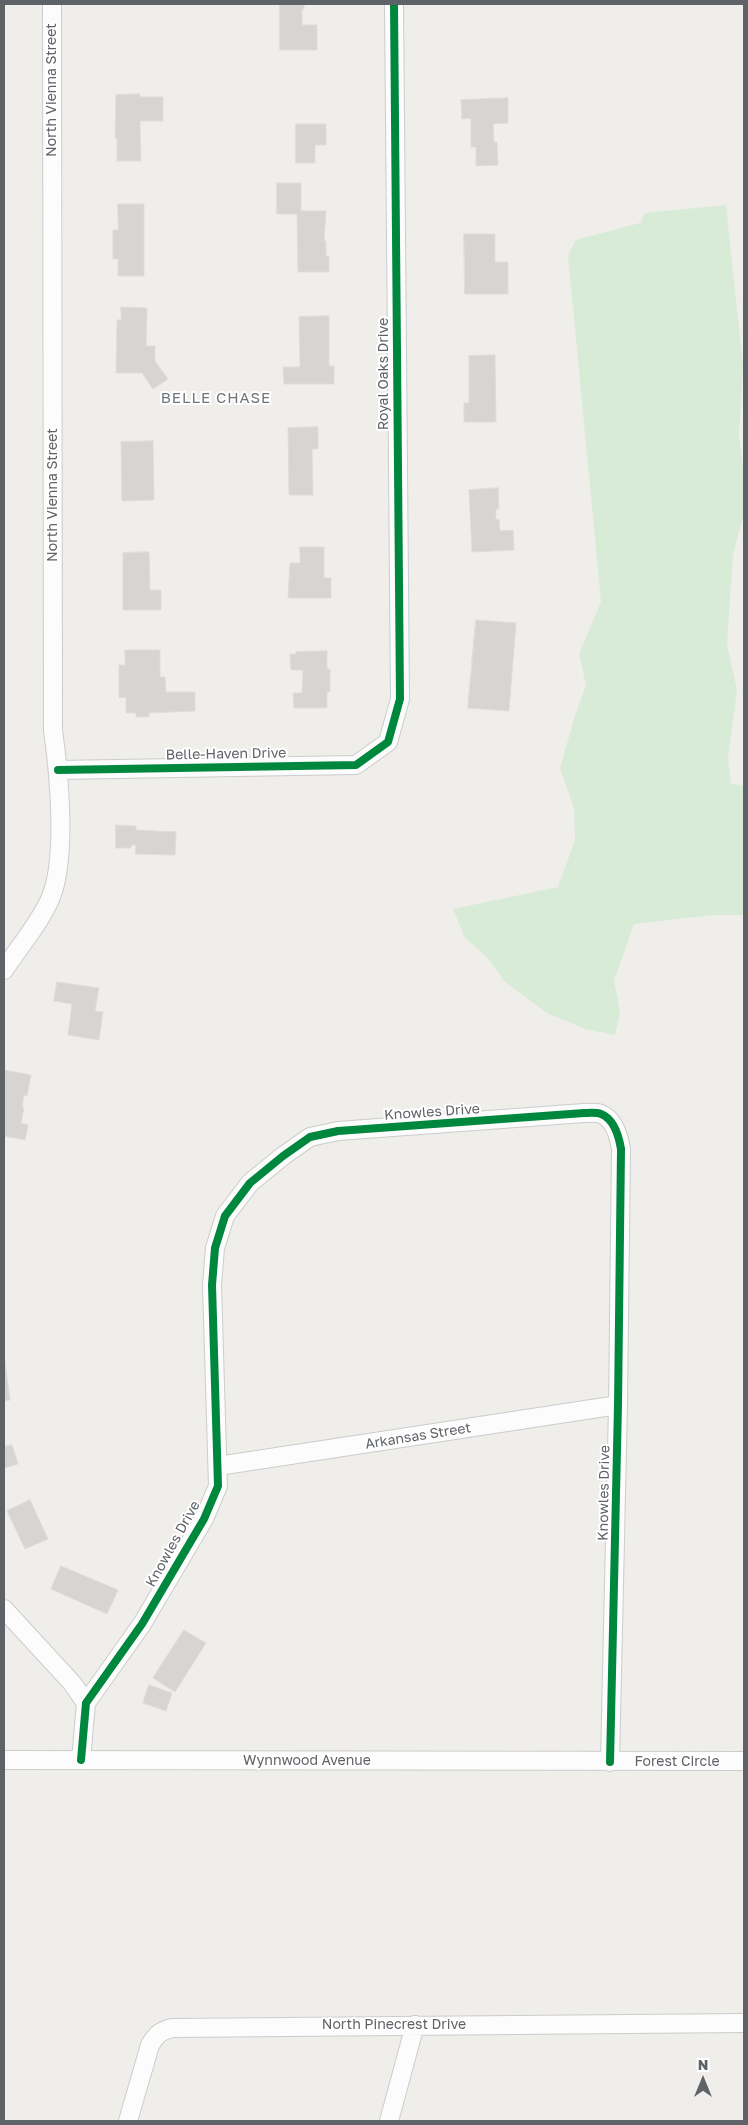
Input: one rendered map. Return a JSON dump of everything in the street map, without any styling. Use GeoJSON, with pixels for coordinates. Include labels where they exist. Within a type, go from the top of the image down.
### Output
{"type":"FeatureCollection","features":[{"type":"Feature","properties":{"kind":"street","name":"North Vienna Street"},"geometry":{"type":"LineString","coordinates":[[4,970],[51,898],[55,884],[59,852],[58,770],[53,730],[52,4]]}},
{"type":"Feature","properties":{"kind":"street","name":"Royal Oaks Drive"},"geometry":{"type":"LineString","coordinates":[[388,742],[400,699],[394,4]]}},
{"type":"Feature","properties":{"kind":"street","name":"Belle-Haven Drive"},"geometry":{"type":"LineString","coordinates":[[58,770],[356,764],[388,742]]}},
{"type":"Feature","properties":{"kind":"street","name":"Knowles Drive"},"geometry":{"type":"LineString","coordinates":[[86,1704],[142,1624],[204,1519],[218,1486],[212,1285],[215,1248],[225,1216],[250,1183],[282,1156],[310,1137],[338,1131],[584,1113],[600,1114],[618,1133],[621,1149],[618,1405],[610,1762]]}},
{"type":"Feature","properties":{"kind":"street","name":"Arkansas Street"},"geometry":{"type":"LineString","coordinates":[[218,1466],[618,1405]]}},
{"type":"Feature","properties":{"kind":"street"},"geometry":{"type":"LineString","coordinates":[[4,1609],[72,1683],[86,1704],[81,1760]]}},
{"type":"Feature","properties":{"kind":"street","name":"Wynnwood Avenue"},"geometry":{"type":"LineString","coordinates":[[4,1760],[610,1762]]}},
{"type":"Feature","properties":{"kind":"street","name":"Forest Circle"},"geometry":{"type":"LineString","coordinates":[[610,1762],[744,1761]]}},
{"type":"Feature","properties":{"kind":"street","name":"North Pinecrest Drive"},"geometry":{"type":"LineString","coordinates":[[128,2121],[146,2056],[156,2035],[162,2030],[181,2026],[744,2023]]}},
{"type":"Feature","properties":{"kind":"street"},"geometry":{"type":"LineString","coordinates":[[389,2121],[414,2025]]}},
{"type":"Feature","properties":{"kind":"green space"},"geometry":{"type":"Polygon","coordinates":[[[726,205],[743,366],[739,434],[744,478],[744,513],[733,554],[727,644],[737,690],[728,758],[731,784],[744,786],[744,915],[712,915],[634,924],[614,980],[620,1013],[615,1035],[585,1029],[547,1013],[505,982],[487,957],[465,938],[453,909],[558,887],[575,840],[574,808],[560,768],[586,685],[579,654],[601,602],[568,255],[576,240],[640,223],[645,213],[726,205]]]}},
{"type":"Feature","properties":{"kind":"building"},"geometry":{"type":"Polygon","coordinates":[[[280,4],[304,4],[304,9],[302,9],[302,25],[317,25],[317,50],[280,50],[280,4]]]}},
{"type":"Feature","properties":{"kind":"building"},"geometry":{"type":"Polygon","coordinates":[[[140,94],[140,97],[163,97],[163,121],[140,121],[141,161],[117,161],[117,138],[115,138],[116,95],[140,94]]]}},
{"type":"Feature","properties":{"kind":"building"},"geometry":{"type":"Polygon","coordinates":[[[508,98],[508,123],[493,124],[494,142],[497,142],[498,165],[476,166],[476,147],[471,147],[471,118],[462,119],[461,100],[508,98]]]}},
{"type":"Feature","properties":{"kind":"building"},"geometry":{"type":"Polygon","coordinates":[[[296,124],[326,124],[326,145],[315,145],[315,163],[296,163],[296,124]]]}},
{"type":"Feature","properties":{"kind":"building"},"geometry":{"type":"Polygon","coordinates":[[[277,183],[301,183],[301,211],[326,211],[324,241],[326,241],[326,256],[329,256],[329,272],[298,272],[297,214],[277,214],[277,183]]]}},
{"type":"Feature","properties":{"kind":"building"},"geometry":{"type":"Polygon","coordinates":[[[118,204],[144,204],[144,276],[118,276],[118,259],[113,259],[113,230],[118,230],[118,204]]]}},
{"type":"Feature","properties":{"kind":"building"},"geometry":{"type":"Polygon","coordinates":[[[464,234],[495,234],[495,262],[508,262],[508,294],[465,294],[464,234]]]}},
{"type":"Feature","properties":{"kind":"building"},"geometry":{"type":"Polygon","coordinates":[[[121,307],[147,308],[146,346],[155,346],[155,361],[168,379],[153,389],[142,373],[116,373],[117,320],[121,320],[121,307]]]}},
{"type":"Feature","properties":{"kind":"building"},"geometry":{"type":"Polygon","coordinates":[[[329,316],[329,366],[334,366],[334,384],[284,384],[283,367],[300,367],[299,317],[329,316]]]}},
{"type":"Feature","properties":{"kind":"building"},"geometry":{"type":"Polygon","coordinates":[[[495,355],[496,422],[464,422],[464,403],[469,403],[469,356],[495,355]]]}},
{"type":"Feature","properties":{"kind":"building"},"geometry":{"type":"Polygon","coordinates":[[[318,427],[318,449],[312,449],[313,495],[289,495],[288,428],[318,427]]]}},
{"type":"Feature","properties":{"kind":"building"},"geometry":{"type":"Polygon","coordinates":[[[153,441],[154,500],[122,501],[121,442],[153,441]]]}},
{"type":"Feature","properties":{"kind":"building"},"geometry":{"type":"Polygon","coordinates":[[[498,488],[499,509],[496,509],[496,520],[499,519],[500,531],[513,530],[514,550],[472,552],[469,490],[498,488]]]}},
{"type":"Feature","properties":{"kind":"building"},"geometry":{"type":"Polygon","coordinates":[[[300,547],[324,547],[324,578],[331,578],[331,598],[288,598],[290,563],[300,563],[300,547]]]}},
{"type":"Feature","properties":{"kind":"building"},"geometry":{"type":"Polygon","coordinates":[[[149,552],[150,590],[161,590],[161,610],[123,610],[123,553],[149,552]]]}},
{"type":"Feature","properties":{"kind":"building"},"geometry":{"type":"Polygon","coordinates":[[[476,620],[516,623],[509,711],[468,708],[476,620]]]}},
{"type":"Feature","properties":{"kind":"building"},"geometry":{"type":"Polygon","coordinates":[[[125,650],[160,650],[160,677],[165,677],[166,692],[195,692],[195,711],[149,713],[149,717],[136,717],[136,713],[126,713],[126,697],[119,698],[119,665],[125,665],[125,650]]]}},
{"type":"Feature","properties":{"kind":"building"},"geometry":{"type":"Polygon","coordinates":[[[327,651],[327,669],[330,669],[330,692],[327,692],[327,708],[294,708],[293,693],[302,693],[303,670],[291,670],[290,654],[296,654],[296,652],[327,651]]]}},
{"type":"Feature","properties":{"kind":"building"},"geometry":{"type":"Polygon","coordinates":[[[116,825],[136,826],[136,830],[176,832],[175,855],[135,854],[136,845],[131,845],[131,848],[116,848],[116,825]]]}},
{"type":"Feature","properties":{"kind":"building"},"geometry":{"type":"Polygon","coordinates":[[[57,982],[99,988],[95,1011],[103,1012],[99,1040],[68,1035],[72,1004],[54,1001],[57,982]]]}},
{"type":"Feature","properties":{"kind":"building"},"geometry":{"type":"Polygon","coordinates":[[[4,1070],[31,1075],[27,1096],[24,1095],[22,1107],[24,1108],[21,1123],[28,1125],[25,1140],[4,1136],[4,1070]]]}},
{"type":"Feature","properties":{"kind":"building"},"geometry":{"type":"Polygon","coordinates":[[[4,1355],[10,1400],[4,1401],[4,1355]]]}},
{"type":"Feature","properties":{"kind":"building"},"geometry":{"type":"Polygon","coordinates":[[[12,1445],[18,1464],[4,1468],[4,1447],[12,1445]]]}},
{"type":"Feature","properties":{"kind":"building"},"geometry":{"type":"Polygon","coordinates":[[[30,1500],[48,1539],[25,1549],[7,1511],[30,1500]]]}},
{"type":"Feature","properties":{"kind":"building"},"geometry":{"type":"Polygon","coordinates":[[[61,1566],[118,1590],[107,1614],[51,1589],[61,1566]]]}},
{"type":"Feature","properties":{"kind":"building"},"geometry":{"type":"Polygon","coordinates":[[[184,1630],[206,1643],[175,1692],[153,1678],[184,1630]]]}},
{"type":"Feature","properties":{"kind":"building"},"geometry":{"type":"Polygon","coordinates":[[[149,1685],[172,1693],[166,1711],[143,1703],[149,1685]]]}},
{"type":"Feature","properties":{"kind":"cycle path"},"geometry":{"type":"LineString","coordinates":[[58,770],[356,765],[388,742],[400,699],[394,4]]}},
{"type":"Feature","properties":{"kind":"cycle path"},"geometry":{"type":"LineString","coordinates":[[81,1760],[86,1703],[142,1624],[204,1519],[218,1486],[212,1285],[215,1248],[225,1216],[250,1183],[310,1137],[338,1131],[597,1113],[606,1116],[613,1124],[621,1149],[618,1405],[610,1762]]}},
{"type":"Feature","properties":{"kind":"district","name":"BELLE CHASE"},"geometry":{"type":"Point","coordinates":[216,398]}}]}
